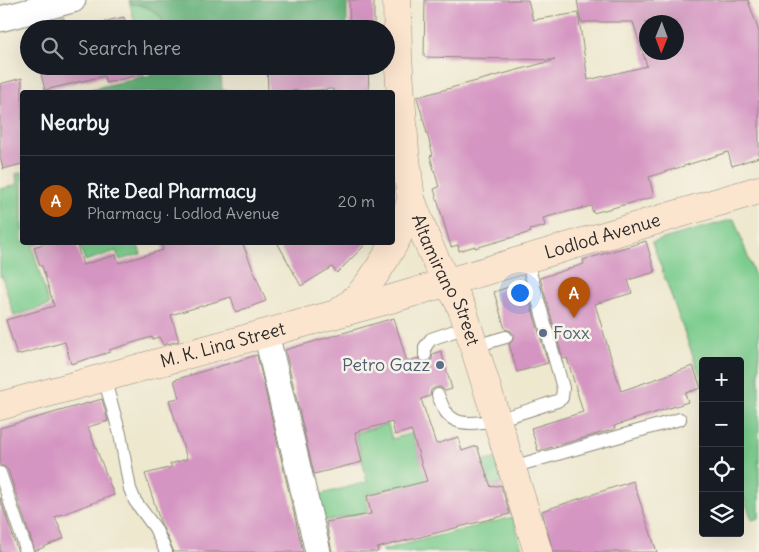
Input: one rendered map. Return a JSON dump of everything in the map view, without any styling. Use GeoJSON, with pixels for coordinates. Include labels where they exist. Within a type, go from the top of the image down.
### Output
{"type":"FeatureCollection","features":[{"type":"Feature","properties":{"kind":"main road","name":"Altamirano Street"},"geometry":{"type":"LineString","coordinates":[[397,0],[402,104],[411,199],[446,282],[459,300],[472,336],[538,552]]}},
{"type":"Feature","properties":{"kind":"main road","name":"Lodlod Avenue"},"geometry":{"type":"LineString","coordinates":[[446,282],[759,190]]}},
{"type":"Feature","properties":{"kind":"main road"},"geometry":{"type":"LineString","coordinates":[[395,239],[406,219],[411,199]]}},
{"type":"Feature","properties":{"kind":"main road"},"geometry":{"type":"LineString","coordinates":[[333,314],[349,304],[372,277],[391,245]]}},
{"type":"Feature","properties":{"kind":"main road","name":"M. K. Lina Street"},"geometry":{"type":"LineString","coordinates":[[0,406],[446,282]]}},
{"type":"Feature","properties":{"kind":"street"},"geometry":{"type":"LineString","coordinates":[[0,19],[73,0]]}},
{"type":"Feature","properties":{"kind":"street"},"geometry":{"type":"LineString","coordinates":[[266,333],[318,552]]}},
{"type":"Feature","properties":{"kind":"lane"},"geometry":{"type":"LineString","coordinates":[[438,395],[448,415],[455,420],[472,424],[562,398],[563,388],[540,327],[526,258]]}},
{"type":"Feature","properties":{"kind":"lane"},"geometry":{"type":"LineString","coordinates":[[425,355],[426,344],[432,339],[472,336],[506,337]]}},
{"type":"Feature","properties":{"kind":"lane"},"geometry":{"type":"LineString","coordinates":[[104,378],[121,442],[130,489],[135,501],[155,528],[166,552]]}},
{"type":"Feature","properties":{"kind":"lane"},"geometry":{"type":"LineString","coordinates":[[512,467],[680,419]]}},
{"type":"Feature","properties":{"kind":"lane"},"geometry":{"type":"LineString","coordinates":[[0,473],[27,552]]}},
{"type":"Feature","properties":{"kind":"green space"},"geometry":{"type":"Polygon","coordinates":[[[129,0],[347,0],[347,20],[162,20],[155,12],[148,8],[130,4],[129,0]]]}},
{"type":"Feature","properties":{"kind":"green space"},"geometry":{"type":"Polygon","coordinates":[[[130,4],[144,6],[155,12],[162,19],[162,20],[134,20],[130,4]]]}},
{"type":"Feature","properties":{"kind":"green space"},"geometry":{"type":"Polygon","coordinates":[[[149,75],[221,75],[222,90],[87,90],[149,75]]]}},
{"type":"Feature","properties":{"kind":"green space"},"geometry":{"type":"Polygon","coordinates":[[[20,173],[20,245],[35,245],[32,246],[49,305],[14,316],[2,276],[0,277],[0,189],[17,185],[16,174],[20,173]]]}},
{"type":"Feature","properties":{"kind":"green space"},"geometry":{"type":"Polygon","coordinates":[[[734,219],[759,287],[759,518],[752,520],[744,499],[744,357],[699,357],[699,373],[652,242],[734,219]]]}},
{"type":"Feature","properties":{"kind":"green space"},"geometry":{"type":"Polygon","coordinates":[[[80,245],[138,245],[141,254],[120,260],[116,251],[85,261],[80,245]]]}},
{"type":"Feature","properties":{"kind":"green space"},"geometry":{"type":"Polygon","coordinates":[[[388,424],[392,439],[412,433],[427,479],[496,458],[503,483],[401,509],[395,487],[365,495],[369,512],[319,522],[314,496],[367,482],[356,433],[388,424]]]}},
{"type":"Feature","properties":{"kind":"green space"},"geometry":{"type":"Polygon","coordinates":[[[513,517],[523,552],[383,552],[382,550],[513,517]]]}},
{"type":"Feature","properties":{"kind":"building"},"geometry":{"type":"Polygon","coordinates":[[[349,0],[374,0],[374,20],[350,20],[349,0]]]}},
{"type":"Feature","properties":{"kind":"building"},"geometry":{"type":"Polygon","coordinates":[[[425,0],[528,0],[533,20],[578,13],[588,80],[647,66],[645,60],[684,60],[684,15],[639,15],[639,41],[633,22],[581,22],[577,0],[748,0],[759,32],[759,157],[732,166],[728,152],[649,177],[654,197],[593,213],[591,206],[543,218],[545,226],[530,230],[531,232],[475,248],[475,246],[459,251],[458,245],[451,247],[434,189],[439,187],[430,156],[433,155],[417,97],[555,60],[424,57],[425,0]]]}},
{"type":"Feature","properties":{"kind":"building"},"geometry":{"type":"Polygon","coordinates":[[[124,17],[125,20],[111,20],[124,17]]]}},
{"type":"Feature","properties":{"kind":"building"},"geometry":{"type":"Polygon","coordinates":[[[41,75],[140,75],[106,83],[104,76],[45,90],[41,75]]]}},
{"type":"Feature","properties":{"kind":"building"},"geometry":{"type":"Polygon","coordinates":[[[267,75],[368,75],[369,90],[268,90],[267,75]]]}},
{"type":"Feature","properties":{"kind":"building"},"geometry":{"type":"Polygon","coordinates":[[[22,78],[22,90],[20,90],[20,165],[3,169],[0,156],[0,84],[22,78]]]}},
{"type":"Feature","properties":{"kind":"building"},"geometry":{"type":"Polygon","coordinates":[[[646,241],[655,272],[628,280],[632,293],[595,304],[621,391],[693,366],[699,382],[699,389],[685,393],[688,402],[614,426],[615,429],[538,451],[531,428],[583,412],[567,358],[563,359],[540,278],[584,264],[583,260],[646,241]]]}},
{"type":"Feature","properties":{"kind":"building"},"geometry":{"type":"Polygon","coordinates":[[[40,245],[77,245],[83,265],[116,255],[119,263],[163,250],[162,245],[243,245],[266,301],[236,312],[231,297],[171,315],[179,341],[163,345],[159,337],[152,339],[152,337],[71,364],[65,342],[17,355],[6,320],[54,306],[34,247],[40,245]]]}},
{"type":"Feature","properties":{"kind":"building"},"geometry":{"type":"Polygon","coordinates":[[[279,245],[365,245],[337,273],[332,267],[301,286],[279,245]]]}},
{"type":"Feature","properties":{"kind":"building"},"geometry":{"type":"Polygon","coordinates":[[[524,282],[548,363],[517,372],[509,344],[514,339],[514,335],[511,331],[505,329],[494,292],[524,282]]]}},
{"type":"Feature","properties":{"kind":"building"},"geometry":{"type":"Polygon","coordinates":[[[394,318],[407,362],[418,358],[421,362],[429,362],[433,354],[441,351],[452,389],[445,391],[440,387],[436,387],[431,390],[430,396],[421,399],[436,444],[458,437],[462,451],[477,446],[491,487],[501,485],[510,514],[377,548],[378,552],[332,552],[326,522],[371,514],[367,496],[427,481],[411,430],[395,435],[392,422],[355,432],[362,462],[314,474],[285,350],[394,318]]]}},
{"type":"Feature","properties":{"kind":"building"},"geometry":{"type":"Polygon","coordinates":[[[257,355],[303,552],[174,552],[160,521],[145,474],[172,467],[170,464],[187,459],[169,400],[179,398],[174,380],[257,355]]]}},
{"type":"Feature","properties":{"kind":"building"},"geometry":{"type":"Polygon","coordinates":[[[102,399],[108,421],[88,427],[114,495],[55,517],[64,538],[35,551],[8,470],[0,465],[0,428],[102,399]]]}},
{"type":"Feature","properties":{"kind":"building"},"geometry":{"type":"Polygon","coordinates":[[[633,481],[657,552],[553,552],[542,511],[633,481]]]}},
{"type":"Feature","properties":{"kind":"building"},"geometry":{"type":"Polygon","coordinates":[[[0,498],[18,552],[0,552],[0,498]]]}},
{"type":"Feature","properties":{"kind":"place","name":"Rite Deal Pharmacy"},"geometry":{"type":"Point","coordinates":[574,318]}},
{"type":"Feature","properties":{"kind":"place","name":"Foxx"},"geometry":{"type":"Point","coordinates":[543,333]}},
{"type":"Feature","properties":{"kind":"place","name":"Petro Gazz"},"geometry":{"type":"Point","coordinates":[440,365]}}]}
